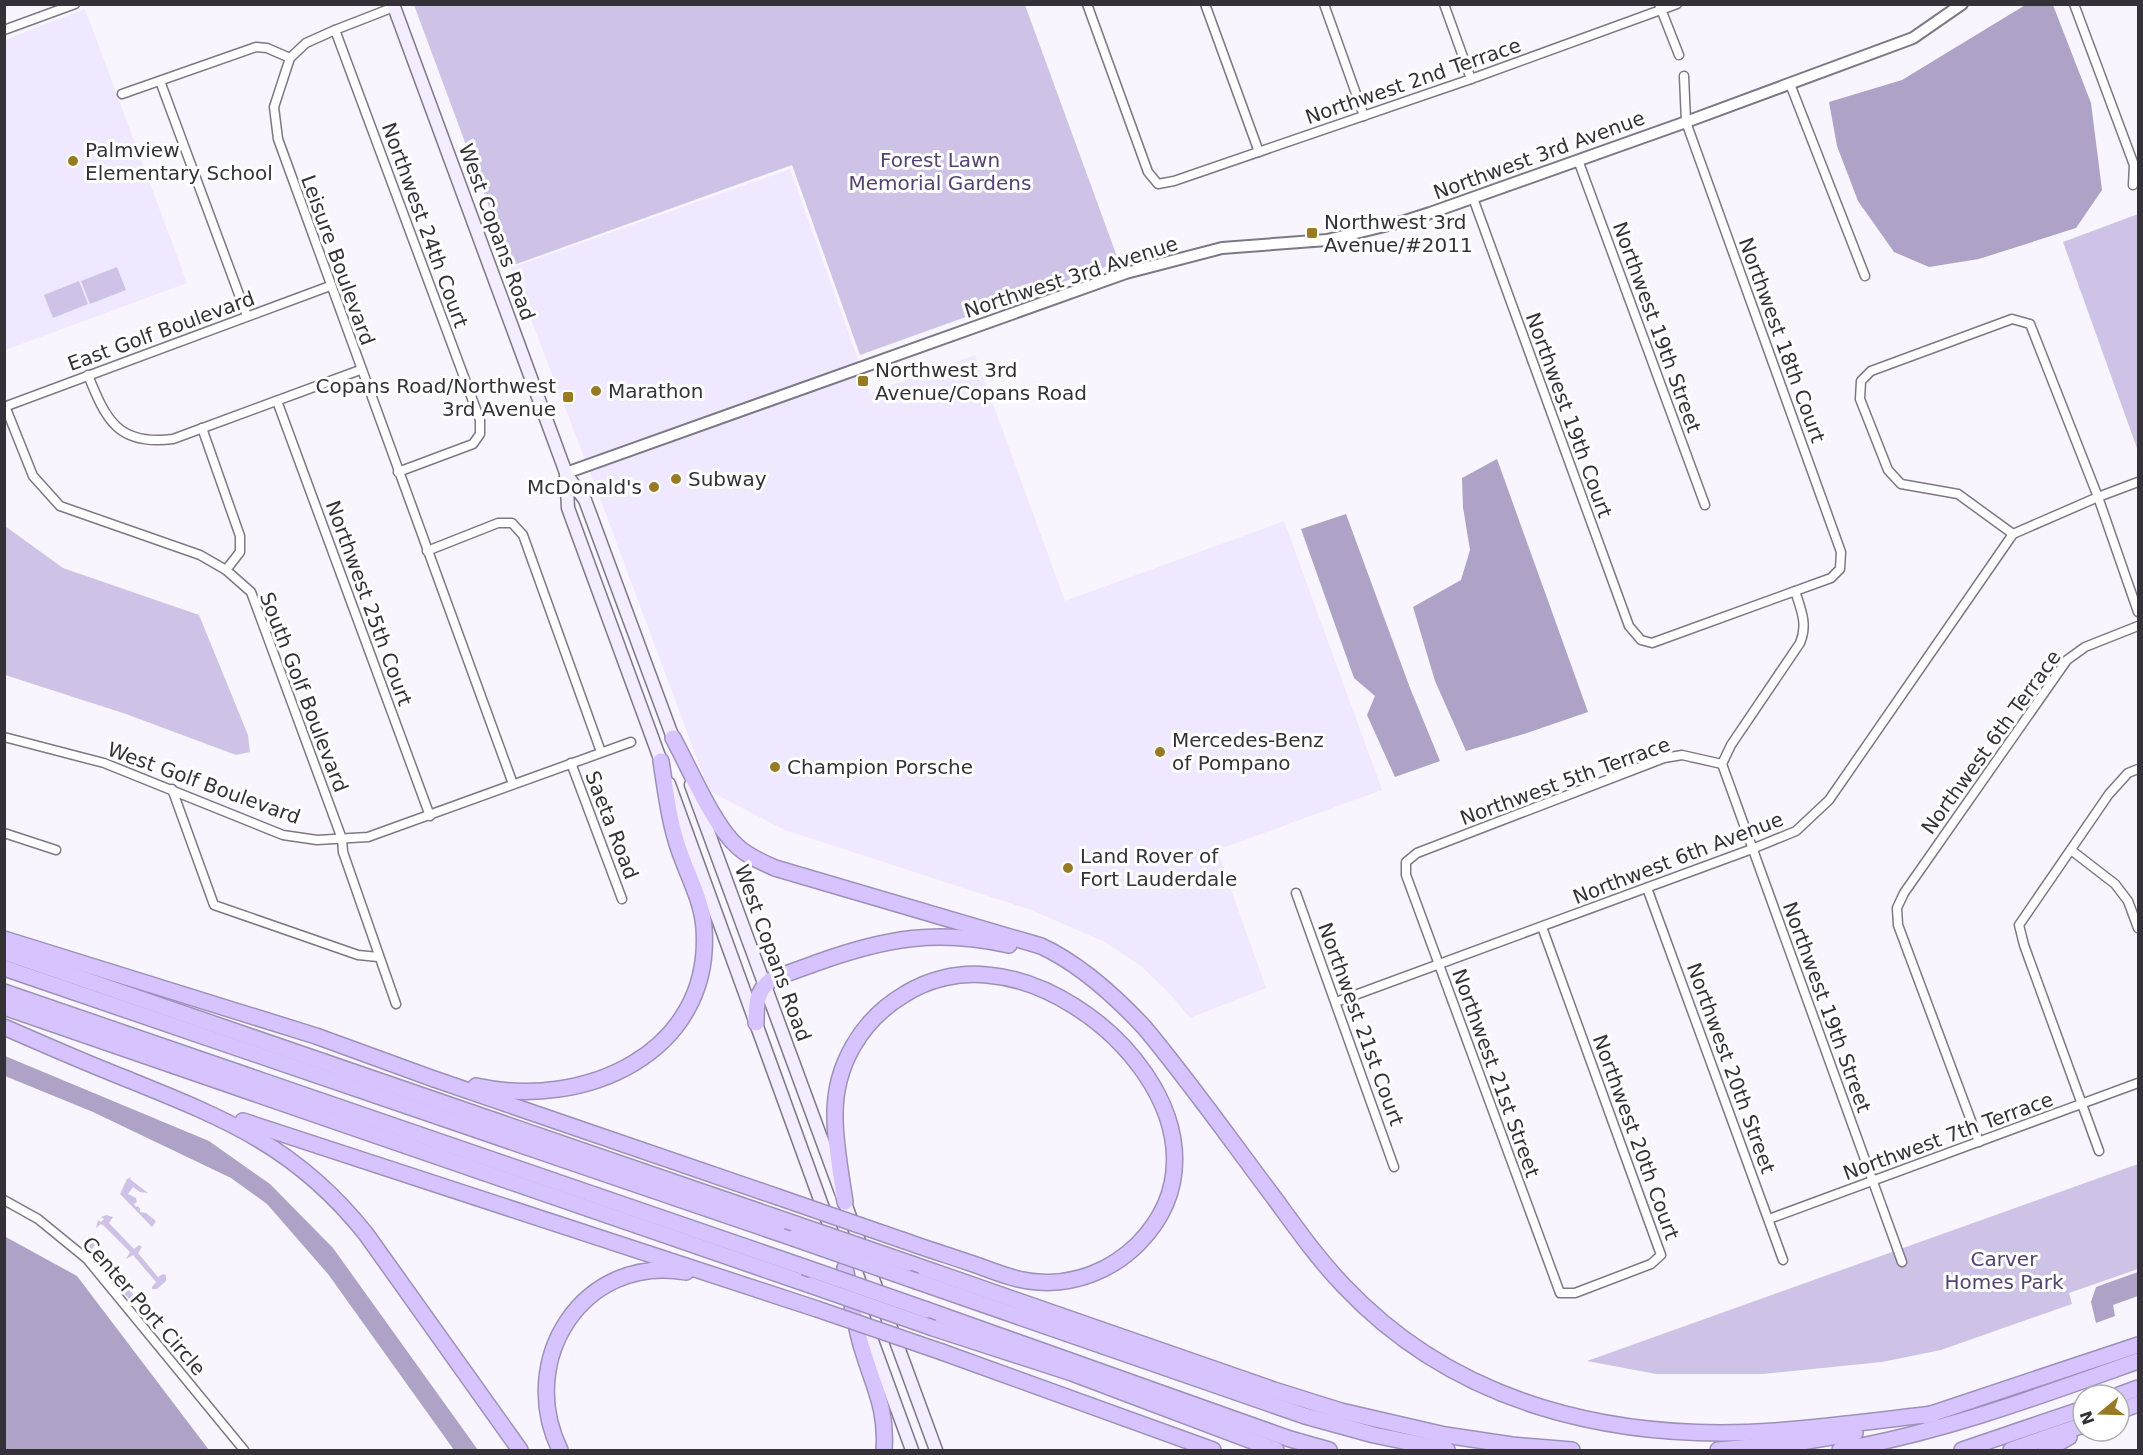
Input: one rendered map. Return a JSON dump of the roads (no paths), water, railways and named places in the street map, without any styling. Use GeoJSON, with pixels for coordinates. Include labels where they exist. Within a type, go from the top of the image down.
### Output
{"type":"FeatureCollection","features":[{"type":"Feature","properties":{"kind":"highway"},"geometry":{"type":"LineString","coordinates":[[673,738],[722,827],[740,849],[757,860],[775,868],[1041,946],[1069,962],[1131,1014],[1155,1041],[1342,1285],[1369,1312],[1411,1344],[1473,1381],[1522,1402],[1575,1418],[1630,1427],[1721,1432],[1774,1431],[1933,1414]]}},
{"type":"Feature","properties":{"kind":"highway"},"geometry":{"type":"LineString","coordinates":[[389,1062],[479,1087],[512,1091],[545,1091],[588,1083],[622,1071],[641,1060],[665,1040],[685,1014],[694,994],[704,962],[705,941],[702,912],[675,838],[661,761]]}},
{"type":"Feature","properties":{"kind":"highway"},"geometry":{"type":"LineString","coordinates":[[756,1023],[757,1000],[765,985],[779,977],[861,948],[896,940],[933,937],[970,938],[1023,949],[1058,963],[1103,990]]}},
{"type":"Feature","properties":{"kind":"highway"},"geometry":{"type":"LineString","coordinates":[[4,939],[288,1026],[434,1079],[1007,1276],[1040,1282],[1062,1282],[1083,1277],[1119,1260],[1136,1246],[1157,1222],[1166,1202],[1174,1170],[1171,1126],[1164,1106],[1147,1076],[1120,1044],[1088,1016],[1024,982],[986,974],[939,979],[917,987],[889,1004],[871,1020],[857,1039],[842,1070],[837,1089],[835,1117],[845,1202]]}},
{"type":"Feature","properties":{"kind":"highway"},"geometry":{"type":"LineString","coordinates":[[4,951],[1274,1390],[1399,1426],[1512,1445],[1572,1450]]}},
{"type":"Feature","properties":{"kind":"highway"},"geometry":{"type":"LineString","coordinates":[[4,968],[1305,1416],[1374,1436],[1447,1450]]}},
{"type":"Feature","properties":{"kind":"highway"},"geometry":{"type":"LineString","coordinates":[[4,992],[927,1310],[1290,1439],[1329,1450]]}},
{"type":"Feature","properties":{"kind":"highway"},"geometry":{"type":"LineString","coordinates":[[4,1007],[933,1328],[1072,1373],[1276,1450]]}},
{"type":"Feature","properties":{"kind":"highway"},"geometry":{"type":"LineString","coordinates":[[4,1028],[195,1106],[269,1144],[304,1170],[344,1207],[366,1234],[520,1450]]}},
{"type":"Feature","properties":{"kind":"highway"},"geometry":{"type":"LineString","coordinates":[[195,1106],[817,1309],[1213,1450]]}},
{"type":"Feature","properties":{"kind":"highway"},"geometry":{"type":"LineString","coordinates":[[845,1268],[862,1349],[881,1402],[885,1426],[884,1450]]}},
{"type":"Feature","properties":{"kind":"highway"},"geometry":{"type":"LineString","coordinates":[[560,1450],[551,1431],[547,1411],[545,1390],[548,1367],[559,1335],[584,1301],[624,1276],[650,1270],[684,1271],[735,1282]]}},
{"type":"Feature","properties":{"kind":"highway"},"geometry":{"type":"LineString","coordinates":[[1718,1450],[1830,1437],[1888,1426],[1933,1414],[2139,1345]]}},
{"type":"Feature","properties":{"kind":"highway"},"geometry":{"type":"LineString","coordinates":[[1840,1450],[1954,1424],[2139,1361]]}},
{"type":"Feature","properties":{"kind":"highway"},"geometry":{"type":"LineString","coordinates":[[1962,1450],[2071,1413]]}},
{"type":"Feature","properties":{"kind":"highway"},"geometry":{"type":"LineString","coordinates":[[1134,1422],[1182,1450]]}},
{"type":"Feature","properties":{"kind":"highway"},"geometry":{"type":"LineString","coordinates":[[2011,1450],[2071,1429]]}},
{"type":"Feature","properties":{"kind":"highway"},"geometry":{"type":"LineString","coordinates":[[2046,1450],[2071,1436]]}},
{"type":"Feature","properties":{"kind":"main road","name":"West Copans Road"},"geometry":{"type":"LineString","coordinates":[[394,6],[566,473],[585,500],[936,1450]]}},
{"type":"Feature","properties":{"kind":"main road","name":"West Copans Road"},"geometry":{"type":"LineString","coordinates":[[566,473],[568,508],[912,1450]]}},
{"type":"Feature","properties":{"kind":"street"},"geometry":{"type":"LineString","coordinates":[[4,30],[75,4]]}},
{"type":"Feature","properties":{"kind":"street","name":"Northwest 2nd Terrace"},"geometry":{"type":"LineString","coordinates":[[1087,4],[1148,172],[1158,184],[1173,181],[1471,79],[1660,7],[1677,4]]}},
{"type":"Feature","properties":{"kind":"street"},"geometry":{"type":"LineString","coordinates":[[1205,4],[1259,152]]}},
{"type":"Feature","properties":{"kind":"street"},"geometry":{"type":"LineString","coordinates":[[1324,4],[1364,116]]}},
{"type":"Feature","properties":{"kind":"street"},"geometry":{"type":"LineString","coordinates":[[1444,4],[1471,79]]}},
{"type":"Feature","properties":{"kind":"street","name":"Northwest 3rd Avenue"},"geometry":{"type":"LineString","coordinates":[[566,473],[1126,273],[1222,248],[1326,240],[1405,221],[1686,122],[1912,38],[1962,4]]}},
{"type":"Feature","properties":{"kind":"street"},"geometry":{"type":"LineString","coordinates":[[2074,4],[2134,165],[2133,185]]}},
{"type":"Feature","properties":{"kind":"street"},"geometry":{"type":"LineString","coordinates":[[122,94],[256,47],[267,48],[290,58],[306,43],[394,6]]}},
{"type":"Feature","properties":{"kind":"street"},"geometry":{"type":"LineString","coordinates":[[1660,7],[1679,55]]}},
{"type":"Feature","properties":{"kind":"street","name":"Northwest 24th Court"},"geometry":{"type":"LineString","coordinates":[[335,30],[480,420],[480,434],[473,444],[398,472]]}},
{"type":"Feature","properties":{"kind":"street","name":"Leisure Boulevard"},"geometry":{"type":"LineString","coordinates":[[290,58],[274,107],[278,139],[360,370],[513,784]]}},
{"type":"Feature","properties":{"kind":"street","name":"Northwest 18th Court"},"geometry":{"type":"LineString","coordinates":[[1684,76],[1686,122],[1841,552],[1840,569],[1831,578],[1795,591]]}},
{"type":"Feature","properties":{"kind":"street"},"geometry":{"type":"LineString","coordinates":[[160,81],[247,316]]}},
{"type":"Feature","properties":{"kind":"street"},"geometry":{"type":"LineString","coordinates":[[1790,84],[1865,276]]}},
{"type":"Feature","properties":{"kind":"street","name":"Northwest 19th Street"},"geometry":{"type":"LineString","coordinates":[[1578,160],[1705,505]]}},
{"type":"Feature","properties":{"kind":"street","name":"Northwest 19th Court"},"geometry":{"type":"LineString","coordinates":[[1473,198],[1629,626],[1641,640],[1652,643],[1795,591]]}},
{"type":"Feature","properties":{"kind":"street","name":"East Golf Boulevard"},"geometry":{"type":"LineString","coordinates":[[5,406],[330,286]]}},
{"type":"Feature","properties":{"kind":"street"},"geometry":{"type":"LineString","coordinates":[[2139,482],[2098,497],[2013,534],[1958,494],[1900,484],[1888,470],[1860,399],[1861,381],[1871,371],[2012,319],[2030,324],[2098,497],[2139,612]]}},
{"type":"Feature","properties":{"kind":"street"},"geometry":{"type":"LineString","coordinates":[[88,375],[102,409],[112,423],[128,435],[152,441],[173,438],[360,370]]}},
{"type":"Feature","properties":{"kind":"street","name":"Northwest 25th Court"},"geometry":{"type":"LineString","coordinates":[[277,401],[430,816]]}},
{"type":"Feature","properties":{"kind":"street","name":"South Golf Boulevard"},"geometry":{"type":"LineString","coordinates":[[5,406],[33,476],[60,506],[200,555],[226,570],[251,592],[342,839],[343,852],[396,1004]]}},
{"type":"Feature","properties":{"kind":"street"},"geometry":{"type":"LineString","coordinates":[[202,428],[240,536],[240,552],[226,570]]}},
{"type":"Feature","properties":{"kind":"street"},"geometry":{"type":"LineString","coordinates":[[427,551],[498,523],[512,523],[523,535],[601,752]]}},
{"type":"Feature","properties":{"kind":"street","name":"Northwest 6th Avenue"},"geometry":{"type":"LineString","coordinates":[[1336,1002],[1796,831],[1829,800],[2013,534]]}},
{"type":"Feature","properties":{"kind":"street"},"geometry":{"type":"LineString","coordinates":[[1722,764],[1731,745],[1800,643],[1805,622],[1795,591]]}},
{"type":"Feature","properties":{"kind":"street","name":"Northwest 6th Terrace"},"geometry":{"type":"LineString","coordinates":[[1979,1142],[1898,925],[1897,908],[1911,883],[2067,660],[2085,646],[2139,626]]}},
{"type":"Feature","properties":{"kind":"street","name":"West Golf Boulevard"},"geometry":{"type":"LineString","coordinates":[[4,737],[104,763],[284,835],[317,840],[368,837],[631,742]]}},
{"type":"Feature","properties":{"kind":"street","name":"Northwest 5th Terrace"},"geometry":{"type":"LineString","coordinates":[[1406,862],[1417,853],[1664,758],[1682,755],[1722,764]]}},
{"type":"Feature","properties":{"kind":"street","name":"Saeta Road"},"geometry":{"type":"LineString","coordinates":[[571,763],[622,898]]}},
{"type":"Feature","properties":{"kind":"street","name":"Northwest 19th Street"},"geometry":{"type":"LineString","coordinates":[[1722,764],[1902,1262]]}},
{"type":"Feature","properties":{"kind":"street"},"geometry":{"type":"LineString","coordinates":[[2099,1151],[2024,945],[2019,925],[2109,794],[2128,773],[2139,769]]}},
{"type":"Feature","properties":{"kind":"street"},"geometry":{"type":"LineString","coordinates":[[172,789],[214,905],[358,955],[378,957]]}},
{"type":"Feature","properties":{"kind":"street"},"geometry":{"type":"LineString","coordinates":[[4,833],[56,850]]}},
{"type":"Feature","properties":{"kind":"street"},"geometry":{"type":"LineString","coordinates":[[2071,850],[2115,884],[2128,901],[2139,928]]}},
{"type":"Feature","properties":{"kind":"street","name":"Northwest 21st Street"},"geometry":{"type":"LineString","coordinates":[[1406,862],[1406,875],[1560,1293]]}},
{"type":"Feature","properties":{"kind":"street","name":"Northwest 20th Street"},"geometry":{"type":"LineString","coordinates":[[1647,888],[1783,1260]]}},
{"type":"Feature","properties":{"kind":"street","name":"Northwest 21st Court"},"geometry":{"type":"LineString","coordinates":[[1296,893],[1394,1167]]}},
{"type":"Feature","properties":{"kind":"street","name":"Northwest 20th Court"},"geometry":{"type":"LineString","coordinates":[[1542,927],[1655,1232],[1661,1255],[1651,1264],[1575,1293],[1560,1293]]}},
{"type":"Feature","properties":{"kind":"street","name":"Northwest 7th Terrace"},"geometry":{"type":"LineString","coordinates":[[1769,1220],[2139,1083]]}},
{"type":"Feature","properties":{"kind":"street","name":"Center Port Circle"},"geometry":{"type":"LineString","coordinates":[[4,1200],[38,1218],[87,1259],[244,1450]]}},
{"type":"Feature","properties":{"kind":"place","name":"Palmview Elementary School"},"geometry":{"type":"Point","coordinates":[73,161]}},
{"type":"Feature","properties":{"kind":"place","name":"Northwest 3rd Avenue/#2011"},"geometry":{"type":"Point","coordinates":[1312,233]}},
{"type":"Feature","properties":{"kind":"place","name":"Northwest 3rd Avenue/Copans Road"},"geometry":{"type":"Point","coordinates":[863,381]}},
{"type":"Feature","properties":{"kind":"place","name":"Marathon"},"geometry":{"type":"Point","coordinates":[596,391]}},
{"type":"Feature","properties":{"kind":"place","name":"Copans Road/Northwest 3rd Avenue"},"geometry":{"type":"Point","coordinates":[568,397]}},
{"type":"Feature","properties":{"kind":"place","name":"Subway"},"geometry":{"type":"Point","coordinates":[676,479]}},
{"type":"Feature","properties":{"kind":"place","name":"McDonald's"},"geometry":{"type":"Point","coordinates":[654,487]}},
{"type":"Feature","properties":{"kind":"place","name":"Mercedes-Benz of Pompano"},"geometry":{"type":"Point","coordinates":[1160,752]}},
{"type":"Feature","properties":{"kind":"place","name":"Champion Porsche"},"geometry":{"type":"Point","coordinates":[775,767]}},
{"type":"Feature","properties":{"kind":"place","name":"Land Rover of Fort Lauderdale"},"geometry":{"type":"Point","coordinates":[1068,868]}},
{"type":"Feature","properties":{"kind":"park label","name":"Forest Lawn Memorial Gardens"},"geometry":{"type":"Point","coordinates":[940,172]}},
{"type":"Feature","properties":{"kind":"park label","name":"Carver Homes Park"},"geometry":{"type":"Point","coordinates":[2004,1270]}}]}
